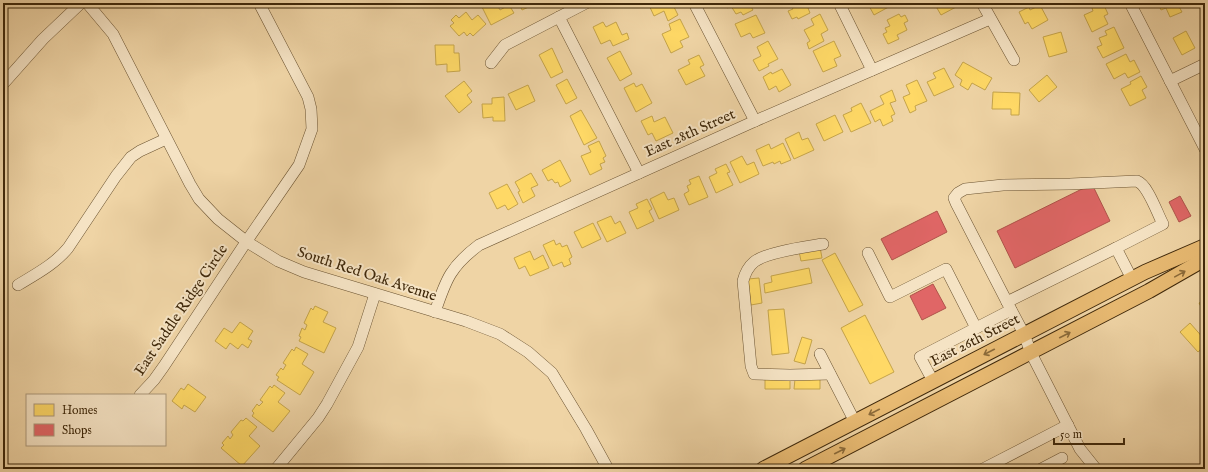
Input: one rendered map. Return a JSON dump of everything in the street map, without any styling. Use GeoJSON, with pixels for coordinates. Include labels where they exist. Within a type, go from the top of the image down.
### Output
{"type":"FeatureCollection","features":[{"type":"Feature","properties":{"kind":"main road","name":"East 26th Street"},"geometry":{"type":"LineString","coordinates":[[763,469],[1132,279],[1205,246]]}},
{"type":"Feature","properties":{"kind":"main road"},"geometry":{"type":"LineString","coordinates":[[805,469],[1031,353],[1149,291],[1205,259]]}},
{"type":"Feature","properties":{"kind":"street"},"geometry":{"type":"LineString","coordinates":[[3,84],[43,39],[81,3]]}},
{"type":"Feature","properties":{"kind":"street","name":"South Red Oak Avenue"},"geometry":{"type":"LineString","coordinates":[[87,3],[112,34],[166,139],[199,199],[218,219],[246,242],[278,261],[304,272],[466,321],[500,334],[528,352],[552,373],[608,469]]}},
{"type":"Feature","properties":{"kind":"street","name":"East Saddle Ridge Circle"},"geometry":{"type":"LineString","coordinates":[[141,394],[164,366],[299,165],[312,129],[312,114],[308,98],[259,3]]}},
{"type":"Feature","properties":{"kind":"street"},"geometry":{"type":"LineString","coordinates":[[491,63],[505,45],[586,3]]}},
{"type":"Feature","properties":{"kind":"street"},"geometry":{"type":"LineString","coordinates":[[694,3],[755,121]]}},
{"type":"Feature","properties":{"kind":"street"},"geometry":{"type":"LineString","coordinates":[[839,3],[872,70]]}},
{"type":"Feature","properties":{"kind":"street"},"geometry":{"type":"LineString","coordinates":[[982,3],[1014,60]]}},
{"type":"Feature","properties":{"kind":"street"},"geometry":{"type":"LineString","coordinates":[[1130,3],[1205,149]]}},
{"type":"Feature","properties":{"kind":"street"},"geometry":{"type":"LineString","coordinates":[[559,17],[639,173]]}},
{"type":"Feature","properties":{"kind":"street","name":"East 28th Street"},"geometry":{"type":"LineString","coordinates":[[435,312],[444,284],[451,272],[466,255],[479,245],[755,121],[990,19]]}},
{"type":"Feature","properties":{"kind":"street"},"geometry":{"type":"LineString","coordinates":[[1170,81],[1205,64]]}},
{"type":"Feature","properties":{"kind":"street"},"geometry":{"type":"LineString","coordinates":[[18,285],[41,272],[61,257],[131,157],[140,151],[166,139]]}},
{"type":"Feature","properties":{"kind":"street"},"geometry":{"type":"LineString","coordinates":[[933,381],[920,357],[976,328],[1009,306],[1163,224],[1145,188],[1140,182],[1003,184],[965,189],[958,193],[954,198],[1009,306],[1024,334],[1031,353],[1080,449],[1096,469]]}},
{"type":"Feature","properties":{"kind":"street"},"geometry":{"type":"LineString","coordinates":[[823,244],[760,259],[748,268],[744,275],[743,281],[751,366],[754,374],[830,374]]}},
{"type":"Feature","properties":{"kind":"street"},"geometry":{"type":"LineString","coordinates":[[1116,248],[1132,279]]}},
{"type":"Feature","properties":{"kind":"street"},"geometry":{"type":"LineString","coordinates":[[868,253],[890,297],[946,269],[976,328]]}},
{"type":"Feature","properties":{"kind":"street"},"geometry":{"type":"LineString","coordinates":[[276,469],[318,418],[327,404],[358,347],[375,294]]}},
{"type":"Feature","properties":{"kind":"street"},"geometry":{"type":"LineString","coordinates":[[820,354],[855,422]]}},
{"type":"Feature","properties":{"kind":"street"},"geometry":{"type":"LineString","coordinates":[[982,469],[996,466],[1068,425]]}},
{"type":"Feature","properties":{"kind":"street"},"geometry":{"type":"LineString","coordinates":[[1041,469],[1062,458]]}},
{"type":"Feature","properties":{"kind":"building: Homes"},"geometry":{"type":"Polygon","coordinates":[[[490,3],[496,3],[500,10],[509,5],[514,13],[491,25],[482,7],[490,3]]]}},
{"type":"Feature","properties":{"kind":"building: Homes"},"geometry":{"type":"Polygon","coordinates":[[[519,3],[532,3],[533,5],[522,10],[519,3]]]}},
{"type":"Feature","properties":{"kind":"building: Homes"},"geometry":{"type":"Polygon","coordinates":[[[648,3],[672,3],[678,15],[668,21],[664,11],[654,16],[648,3]]]}},
{"type":"Feature","properties":{"kind":"building: Homes"},"geometry":{"type":"Polygon","coordinates":[[[724,3],[749,3],[753,10],[743,15],[741,12],[736,14],[731,6],[727,8],[724,3]]]}},
{"type":"Feature","properties":{"kind":"building: Homes"},"geometry":{"type":"Polygon","coordinates":[[[790,3],[815,4],[808,8],[810,13],[798,19],[797,17],[792,19],[788,11],[793,9],[790,3]]]}},
{"type":"Feature","properties":{"kind":"building: Homes"},"geometry":{"type":"Polygon","coordinates":[[[934,3],[954,3],[956,7],[941,15],[934,3]]]}},
{"type":"Feature","properties":{"kind":"building: Homes"},"geometry":{"type":"Polygon","coordinates":[[[1103,3],[1108,14],[1104,16],[1108,24],[1092,32],[1084,15],[1093,11],[1092,8],[1103,3]]]}},
{"type":"Feature","properties":{"kind":"building: Homes"},"geometry":{"type":"Polygon","coordinates":[[[1158,3],[1177,3],[1182,12],[1170,17],[1166,8],[1161,10],[1158,3]]]}},
{"type":"Feature","properties":{"kind":"building: Homes"},"geometry":{"type":"Polygon","coordinates":[[[868,4],[894,4],[874,15],[868,4]]]}},
{"type":"Feature","properties":{"kind":"building: Homes"},"geometry":{"type":"Polygon","coordinates":[[[1040,5],[1048,20],[1032,29],[1028,22],[1025,24],[1019,12],[1029,7],[1030,10],[1040,5]]]}},
{"type":"Feature","properties":{"kind":"building: Homes"},"geometry":{"type":"Polygon","coordinates":[[[466,12],[472,20],[478,15],[486,24],[473,36],[470,33],[467,36],[464,32],[459,36],[450,26],[454,23],[451,20],[456,15],[459,18],[466,12]]]}},
{"type":"Feature","properties":{"kind":"building: Homes"},"geometry":{"type":"Polygon","coordinates":[[[820,14],[828,30],[821,34],[824,41],[809,49],[807,43],[810,41],[804,30],[814,25],[811,19],[820,14]]]}},
{"type":"Feature","properties":{"kind":"building: Homes"},"geometry":{"type":"Polygon","coordinates":[[[899,14],[901,17],[905,15],[908,21],[904,23],[907,30],[897,35],[899,39],[888,44],[883,34],[887,32],[885,28],[890,26],[887,20],[899,14]]]}},
{"type":"Feature","properties":{"kind":"building: Homes"},"geometry":{"type":"Polygon","coordinates":[[[756,15],[765,33],[753,38],[750,33],[741,37],[735,24],[756,15]]]}},
{"type":"Feature","properties":{"kind":"building: Homes"},"geometry":{"type":"Polygon","coordinates":[[[680,19],[689,37],[680,41],[683,47],[671,53],[662,34],[671,30],[669,24],[680,19]]]}},
{"type":"Feature","properties":{"kind":"building: Homes"},"geometry":{"type":"Polygon","coordinates":[[[603,22],[606,27],[616,22],[622,35],[627,33],[629,39],[613,46],[610,40],[601,44],[593,27],[603,22]]]}},
{"type":"Feature","properties":{"kind":"building: Homes"},"geometry":{"type":"Polygon","coordinates":[[[1114,27],[1124,48],[1103,58],[1097,47],[1102,45],[1099,38],[1107,35],[1105,31],[1114,27]]]}},
{"type":"Feature","properties":{"kind":"building: Homes"},"geometry":{"type":"Polygon","coordinates":[[[1186,31],[1195,48],[1182,55],[1173,38],[1186,31]]]}},
{"type":"Feature","properties":{"kind":"building: Homes"},"geometry":{"type":"Polygon","coordinates":[[[1061,32],[1067,52],[1049,57],[1043,37],[1061,32]]]}},
{"type":"Feature","properties":{"kind":"building: Homes"},"geometry":{"type":"Polygon","coordinates":[[[768,41],[778,59],[759,71],[753,60],[761,56],[757,47],[768,41]]]}},
{"type":"Feature","properties":{"kind":"building: Homes"},"geometry":{"type":"Polygon","coordinates":[[[834,41],[841,56],[834,59],[837,66],[823,72],[813,51],[834,41]]]}},
{"type":"Feature","properties":{"kind":"building: Homes"},"geometry":{"type":"Polygon","coordinates":[[[435,45],[454,45],[454,53],[459,53],[460,71],[447,72],[447,64],[436,65],[435,45]]]}},
{"type":"Feature","properties":{"kind":"building: Homes"},"geometry":{"type":"Polygon","coordinates":[[[552,48],[563,72],[551,78],[539,55],[552,48]]]}},
{"type":"Feature","properties":{"kind":"building: Homes"},"geometry":{"type":"Polygon","coordinates":[[[620,51],[632,74],[620,81],[607,58],[620,51]]]}},
{"type":"Feature","properties":{"kind":"building: Homes"},"geometry":{"type":"Polygon","coordinates":[[[1126,54],[1130,62],[1134,60],[1140,72],[1128,78],[1125,73],[1114,79],[1106,64],[1126,54]]]}},
{"type":"Feature","properties":{"kind":"building: Homes"},"geometry":{"type":"Polygon","coordinates":[[[699,55],[704,65],[700,67],[705,76],[686,85],[678,70],[690,64],[688,60],[699,55]]]}},
{"type":"Feature","properties":{"kind":"building: Homes"},"geometry":{"type":"Polygon","coordinates":[[[963,62],[992,78],[985,90],[972,83],[968,90],[960,85],[962,80],[955,75],[963,62]]]}},
{"type":"Feature","properties":{"kind":"building: Homes"},"geometry":{"type":"Polygon","coordinates":[[[944,68],[954,87],[934,96],[927,82],[936,78],[933,73],[944,68]]]}},
{"type":"Feature","properties":{"kind":"building: Homes"},"geometry":{"type":"Polygon","coordinates":[[[782,69],[791,85],[779,92],[776,86],[769,90],[763,77],[771,72],[772,74],[782,69]]]}},
{"type":"Feature","properties":{"kind":"building: Homes"},"geometry":{"type":"Polygon","coordinates":[[[1047,75],[1057,87],[1039,102],[1029,90],[1047,75]]]}},
{"type":"Feature","properties":{"kind":"building: Homes"},"geometry":{"type":"Polygon","coordinates":[[[1141,76],[1147,87],[1142,90],[1146,98],[1130,106],[1121,89],[1131,84],[1130,82],[1141,76]]]}},
{"type":"Feature","properties":{"kind":"building: Homes"},"geometry":{"type":"Polygon","coordinates":[[[567,79],[577,98],[566,104],[556,85],[567,79]]]}},
{"type":"Feature","properties":{"kind":"building: Homes"},"geometry":{"type":"Polygon","coordinates":[[[917,80],[927,101],[915,106],[916,110],[910,113],[903,97],[910,94],[906,85],[917,80]]]}},
{"type":"Feature","properties":{"kind":"building: Homes"},"geometry":{"type":"Polygon","coordinates":[[[464,81],[472,91],[467,95],[472,102],[459,113],[445,96],[464,81]]]}},
{"type":"Feature","properties":{"kind":"building: Homes"},"geometry":{"type":"Polygon","coordinates":[[[634,83],[636,87],[642,84],[652,103],[636,112],[624,88],[634,83]]]}},
{"type":"Feature","properties":{"kind":"building: Homes"},"geometry":{"type":"Polygon","coordinates":[[[528,85],[535,101],[516,110],[508,94],[528,85]]]}},
{"type":"Feature","properties":{"kind":"building: Homes"},"geometry":{"type":"Polygon","coordinates":[[[892,90],[896,101],[890,103],[895,114],[891,116],[893,121],[883,126],[880,119],[875,122],[870,111],[884,104],[880,96],[892,90]]]}},
{"type":"Feature","properties":{"kind":"building: Homes"},"geometry":{"type":"Polygon","coordinates":[[[993,92],[1020,93],[1019,115],[1011,115],[1011,109],[992,109],[993,92]]]}},
{"type":"Feature","properties":{"kind":"building: Homes"},"geometry":{"type":"Polygon","coordinates":[[[504,97],[505,121],[493,121],[493,117],[483,118],[482,104],[492,104],[492,98],[504,97]]]}},
{"type":"Feature","properties":{"kind":"building: Homes"},"geometry":{"type":"Polygon","coordinates":[[[861,103],[871,123],[851,132],[843,115],[852,111],[851,108],[861,103]]]}},
{"type":"Feature","properties":{"kind":"building: Homes"},"geometry":{"type":"Polygon","coordinates":[[[581,110],[597,138],[584,145],[570,116],[581,110]]]}},
{"type":"Feature","properties":{"kind":"building: Homes"},"geometry":{"type":"Polygon","coordinates":[[[835,115],[843,132],[824,141],[816,124],[835,115]]]}},
{"type":"Feature","properties":{"kind":"building: Homes"},"geometry":{"type":"Polygon","coordinates":[[[652,116],[654,122],[665,117],[673,133],[656,141],[652,133],[648,135],[641,121],[652,116]]]}},
{"type":"Feature","properties":{"kind":"building: Homes"},"geometry":{"type":"Polygon","coordinates":[[[799,132],[802,140],[808,138],[814,150],[794,159],[785,139],[799,132]]]}},
{"type":"Feature","properties":{"kind":"building: Homes"},"geometry":{"type":"Polygon","coordinates":[[[599,141],[606,156],[603,158],[605,162],[600,164],[602,169],[590,175],[581,156],[591,152],[588,146],[599,141]]]}},
{"type":"Feature","properties":{"kind":"building: Homes"},"geometry":{"type":"Polygon","coordinates":[[[783,143],[791,160],[781,164],[780,161],[774,164],[773,162],[763,166],[756,150],[769,144],[771,149],[783,143]]]}},
{"type":"Feature","properties":{"kind":"building: Homes"},"geometry":{"type":"Polygon","coordinates":[[[742,156],[747,165],[754,162],[759,174],[740,183],[730,162],[742,156]]]}},
{"type":"Feature","properties":{"kind":"building: Homes"},"geometry":{"type":"Polygon","coordinates":[[[560,160],[571,181],[560,187],[558,182],[555,183],[552,179],[548,181],[542,170],[560,160]]]}},
{"type":"Feature","properties":{"kind":"building: Homes"},"geometry":{"type":"Polygon","coordinates":[[[726,164],[730,172],[727,173],[733,185],[716,193],[709,177],[717,173],[715,169],[726,164]]]}},
{"type":"Feature","properties":{"kind":"building: Homes"},"geometry":{"type":"Polygon","coordinates":[[[531,173],[538,185],[531,188],[535,196],[523,203],[518,192],[520,191],[515,182],[531,173]]]}},
{"type":"Feature","properties":{"kind":"building: Homes"},"geometry":{"type":"Polygon","coordinates":[[[699,176],[708,197],[689,205],[684,194],[689,191],[687,186],[691,184],[689,180],[699,176]]]}},
{"type":"Feature","properties":{"kind":"building: Homes"},"geometry":{"type":"Polygon","coordinates":[[[507,184],[518,204],[508,210],[505,205],[497,209],[489,193],[507,184]]]}},
{"type":"Feature","properties":{"kind":"building: Homes"},"geometry":{"type":"Polygon","coordinates":[[[664,192],[668,200],[674,198],[679,210],[659,219],[650,199],[664,192]]]}},
{"type":"Feature","properties":{"kind":"building: Homes"},"geometry":{"type":"Polygon","coordinates":[[[647,199],[652,209],[649,211],[654,221],[637,229],[629,212],[638,208],[636,204],[647,199]]]}},
{"type":"Feature","properties":{"kind":"building: Homes"},"geometry":{"type":"Polygon","coordinates":[[[611,216],[615,224],[620,221],[626,233],[607,242],[597,222],[611,216]]]}},
{"type":"Feature","properties":{"kind":"building: Homes"},"geometry":{"type":"Polygon","coordinates":[[[593,223],[601,239],[582,248],[574,232],[593,223]]]}},
{"type":"Feature","properties":{"kind":"building: Homes"},"geometry":{"type":"Polygon","coordinates":[[[554,240],[556,245],[560,243],[562,247],[567,245],[572,257],[569,259],[571,264],[564,267],[562,262],[553,266],[543,245],[554,240]]]}},
{"type":"Feature","properties":{"kind":"building: Homes"},"geometry":{"type":"Polygon","coordinates":[[[820,247],[822,258],[801,261],[799,251],[820,247]]]}},
{"type":"Feature","properties":{"kind":"building: Homes"},"geometry":{"type":"Polygon","coordinates":[[[530,251],[534,260],[543,255],[549,268],[530,276],[525,266],[519,269],[514,258],[530,251]]]}},
{"type":"Feature","properties":{"kind":"building: Homes"},"geometry":{"type":"Polygon","coordinates":[[[835,253],[863,305],[849,312],[822,260],[835,253]]]}},
{"type":"Feature","properties":{"kind":"building: Homes"},"geometry":{"type":"Polygon","coordinates":[[[809,268],[812,283],[765,293],[764,284],[772,282],[771,276],[809,268]]]}},
{"type":"Feature","properties":{"kind":"building: Homes"},"geometry":{"type":"Polygon","coordinates":[[[759,278],[762,303],[751,305],[748,279],[759,278]]]}},
{"type":"Feature","properties":{"kind":"building: Homes"},"geometry":{"type":"Polygon","coordinates":[[[1205,300],[1205,314],[1199,303],[1205,300]]]}},
{"type":"Feature","properties":{"kind":"building: Homes"},"geometry":{"type":"Polygon","coordinates":[[[315,306],[328,312],[323,322],[336,328],[324,353],[299,341],[302,328],[305,330],[307,325],[304,323],[311,308],[313,310],[315,306]]]}},
{"type":"Feature","properties":{"kind":"building: Homes"},"geometry":{"type":"Polygon","coordinates":[[[784,309],[789,353],[772,355],[768,310],[784,309]]]}},
{"type":"Feature","properties":{"kind":"building: Homes"},"geometry":{"type":"Polygon","coordinates":[[[865,315],[894,372],[870,384],[841,328],[865,315]]]}},
{"type":"Feature","properties":{"kind":"building: Homes"},"geometry":{"type":"Polygon","coordinates":[[[240,322],[253,331],[248,339],[252,341],[248,348],[242,344],[238,349],[230,343],[226,349],[215,341],[224,328],[232,333],[240,322]]]}},
{"type":"Feature","properties":{"kind":"building: Homes"},"geometry":{"type":"Polygon","coordinates":[[[1190,323],[1205,340],[1205,346],[1198,352],[1180,332],[1190,323]]]}},
{"type":"Feature","properties":{"kind":"building: Homes"},"geometry":{"type":"Polygon","coordinates":[[[802,337],[812,340],[805,364],[794,361],[802,337]]]}},
{"type":"Feature","properties":{"kind":"building: Homes"},"geometry":{"type":"Polygon","coordinates":[[[296,347],[308,354],[302,364],[314,372],[300,395],[277,380],[279,377],[276,375],[281,368],[283,370],[286,365],[283,363],[292,349],[294,351],[296,347]]]}},
{"type":"Feature","properties":{"kind":"building: Homes"},"geometry":{"type":"Polygon","coordinates":[[[765,377],[790,378],[790,389],[765,389],[765,377]]]}},
{"type":"Feature","properties":{"kind":"building: Homes"},"geometry":{"type":"Polygon","coordinates":[[[795,379],[820,379],[820,389],[794,389],[795,379]]]}},
{"type":"Feature","properties":{"kind":"building: Homes"},"geometry":{"type":"Polygon","coordinates":[[[188,384],[206,397],[195,412],[184,405],[182,409],[172,401],[181,388],[184,390],[188,384]]]}},
{"type":"Feature","properties":{"kind":"building: Homes"},"geometry":{"type":"Polygon","coordinates":[[[274,385],[285,393],[278,402],[290,411],[273,432],[252,416],[254,413],[252,411],[257,404],[259,406],[263,402],[260,400],[270,386],[272,388],[274,385]]]}},
{"type":"Feature","properties":{"kind":"building: Homes"},"geometry":{"type":"Polygon","coordinates":[[[246,418],[257,427],[249,436],[260,446],[242,466],[221,448],[224,445],[222,443],[228,436],[230,439],[233,435],[231,432],[241,420],[243,421],[246,418]]]}},
{"type":"Feature","properties":{"kind":"building: Shops"},"geometry":{"type":"Polygon","coordinates":[[[1092,184],[1110,221],[1015,268],[997,231],[1092,184]]]}},
{"type":"Feature","properties":{"kind":"building: Shops"},"geometry":{"type":"Polygon","coordinates":[[[1180,196],[1191,216],[1179,222],[1169,202],[1180,196]]]}},
{"type":"Feature","properties":{"kind":"building: Shops"},"geometry":{"type":"Polygon","coordinates":[[[937,211],[947,232],[892,260],[881,239],[937,211]]]}},
{"type":"Feature","properties":{"kind":"building: Shops"},"geometry":{"type":"Polygon","coordinates":[[[933,284],[946,308],[922,320],[910,296],[933,284]]]}}]}
